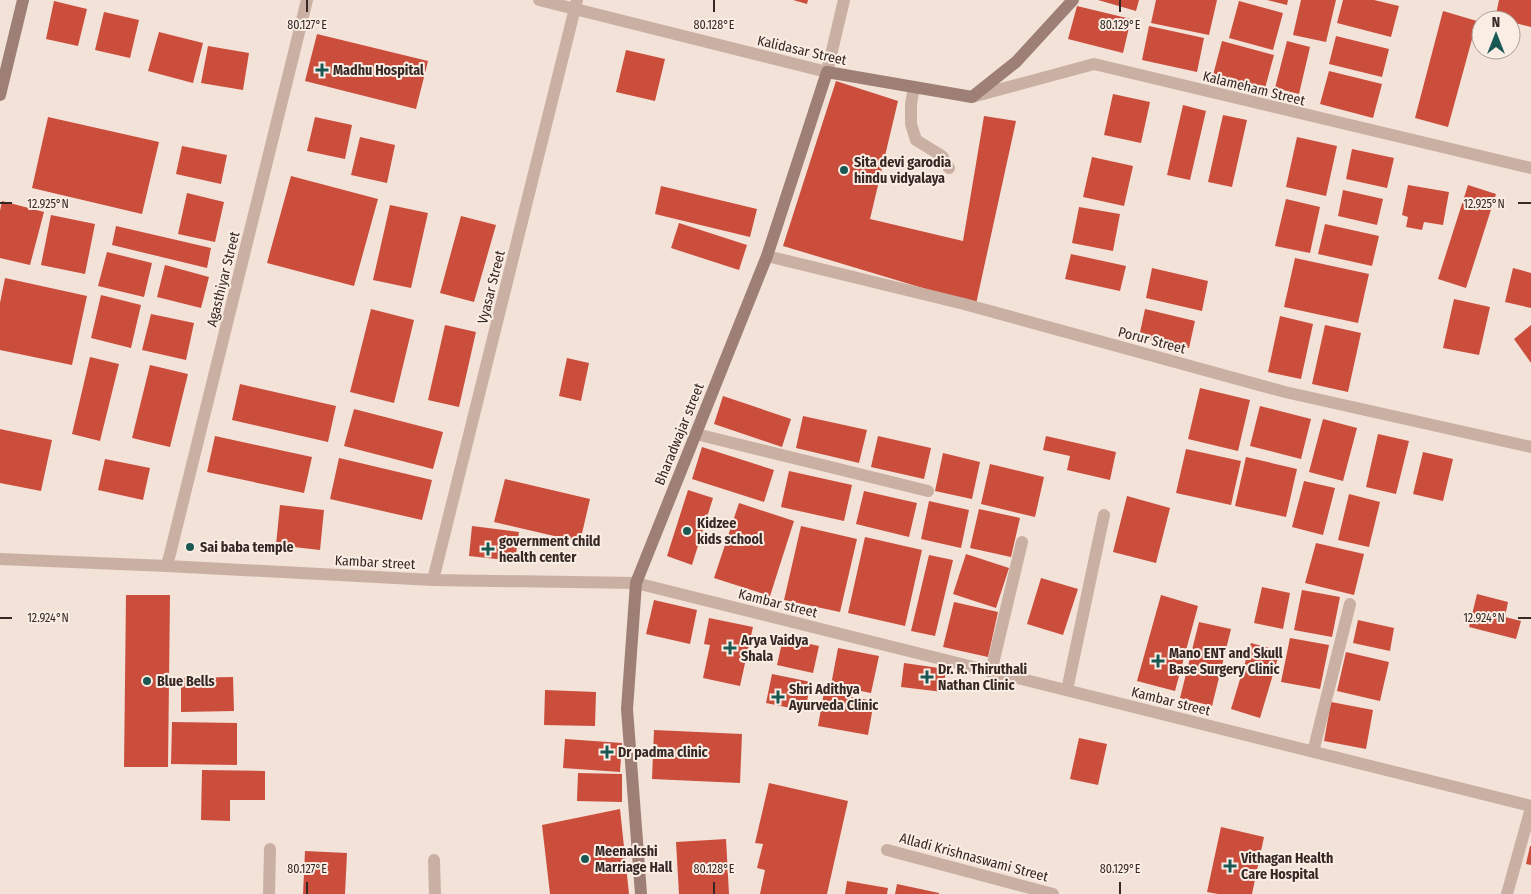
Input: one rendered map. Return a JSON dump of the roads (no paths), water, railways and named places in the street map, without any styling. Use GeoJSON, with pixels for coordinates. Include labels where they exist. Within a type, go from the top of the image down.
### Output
{"type":"FeatureCollection","features":[{"type":"Feature","properties":{"kind":"street"},"geometry":{"type":"LineString","coordinates":[[0,95],[23,0]]}},
{"type":"Feature","properties":{"kind":"street","name":"Agasthiyar Street"},"geometry":{"type":"LineString","coordinates":[[167,566],[308,0]]}},
{"type":"Feature","properties":{"kind":"street","name":"Kalidasar Street"},"geometry":{"type":"LineString","coordinates":[[539,0],[576,4],[827,72],[972,97]]}},
{"type":"Feature","properties":{"kind":"street","name":"Bharadwajar street"},"geometry":{"type":"LineString","coordinates":[[641,894],[627,708],[636,583],[767,256],[827,72],[844,0]]}},
{"type":"Feature","properties":{"kind":"street"},"geometry":{"type":"LineString","coordinates":[[972,97],[1016,62],[1073,0]]}},
{"type":"Feature","properties":{"kind":"street","name":"Vyasar Street"},"geometry":{"type":"LineString","coordinates":[[433,580],[576,4]]}},
{"type":"Feature","properties":{"kind":"street","name":"Kalameham Street"},"geometry":{"type":"LineString","coordinates":[[972,97],[1094,64],[1531,168]]}},
{"type":"Feature","properties":{"kind":"street"},"geometry":{"type":"LineString","coordinates":[[914,87],[911,104],[911,124],[916,140],[942,156],[949,168]]}},
{"type":"Feature","properties":{"kind":"street","name":"Porur Street"},"geometry":{"type":"LineString","coordinates":[[767,256],[964,304],[1285,392],[1531,447]]}},
{"type":"Feature","properties":{"kind":"street"},"geometry":{"type":"LineString","coordinates":[[696,434],[928,490]]}},
{"type":"Feature","properties":{"kind":"street"},"geometry":{"type":"LineString","coordinates":[[1067,690],[1104,515]]}},
{"type":"Feature","properties":{"kind":"street"},"geometry":{"type":"LineString","coordinates":[[991,672],[1022,542]]}},
{"type":"Feature","properties":{"kind":"street","name":"Kambar street"},"geometry":{"type":"LineString","coordinates":[[0,559],[433,580],[636,583],[1531,807]]}},
{"type":"Feature","properties":{"kind":"street"},"geometry":{"type":"LineString","coordinates":[[1313,752],[1350,604]]}},
{"type":"Feature","properties":{"kind":"street"},"geometry":{"type":"LineString","coordinates":[[1507,894],[1531,807]]}},
{"type":"Feature","properties":{"kind":"street"},"geometry":{"type":"LineString","coordinates":[[269,894],[270,849]]}},
{"type":"Feature","properties":{"kind":"street","name":"Alladi Krishnaswami Street"},"geometry":{"type":"LineString","coordinates":[[888,850],[1053,894]]}},
{"type":"Feature","properties":{"kind":"street"},"geometry":{"type":"LineString","coordinates":[[434,860],[435,894]]}},
{"type":"Feature","properties":{"kind":"place","name":"Madhu Hospital"},"geometry":{"type":"Point","coordinates":[322,70]}},
{"type":"Feature","properties":{"kind":"place","name":"Sita devi garodia hindu vidyalaya"},"geometry":{"type":"Point","coordinates":[844,170]}},
{"type":"Feature","properties":{"kind":"place","name":"Kidzee kids school"},"geometry":{"type":"Point","coordinates":[687,531]}},
{"type":"Feature","properties":{"kind":"place","name":"Sai baba temple"},"geometry":{"type":"Point","coordinates":[190,547]}},
{"type":"Feature","properties":{"kind":"place","name":"government child health center"},"geometry":{"type":"Point","coordinates":[488,549]}},
{"type":"Feature","properties":{"kind":"place","name":"Arya Vaidya Shala"},"geometry":{"type":"Point","coordinates":[730,648]}},
{"type":"Feature","properties":{"kind":"place","name":"Mano ENT and Skull Base Surgery Clinic"},"geometry":{"type":"Point","coordinates":[1158,661]}},
{"type":"Feature","properties":{"kind":"place","name":"Dr. R. Thiruthali Nathan Clinic"},"geometry":{"type":"Point","coordinates":[927,677]}},
{"type":"Feature","properties":{"kind":"place","name":"Blue Bells"},"geometry":{"type":"Point","coordinates":[147,681]}},
{"type":"Feature","properties":{"kind":"place","name":"Shri Adithya Ayurveda Clinic"},"geometry":{"type":"Point","coordinates":[778,697]}},
{"type":"Feature","properties":{"kind":"place","name":"Dr padma clinic"},"geometry":{"type":"Point","coordinates":[607,752]}},
{"type":"Feature","properties":{"kind":"place","name":"Meenakshi Marriage Hall"},"geometry":{"type":"Point","coordinates":[585,859]}},
{"type":"Feature","properties":{"kind":"place","name":"Vithagan Health Care Hospital"},"geometry":{"type":"Point","coordinates":[1230,866]}}]}
